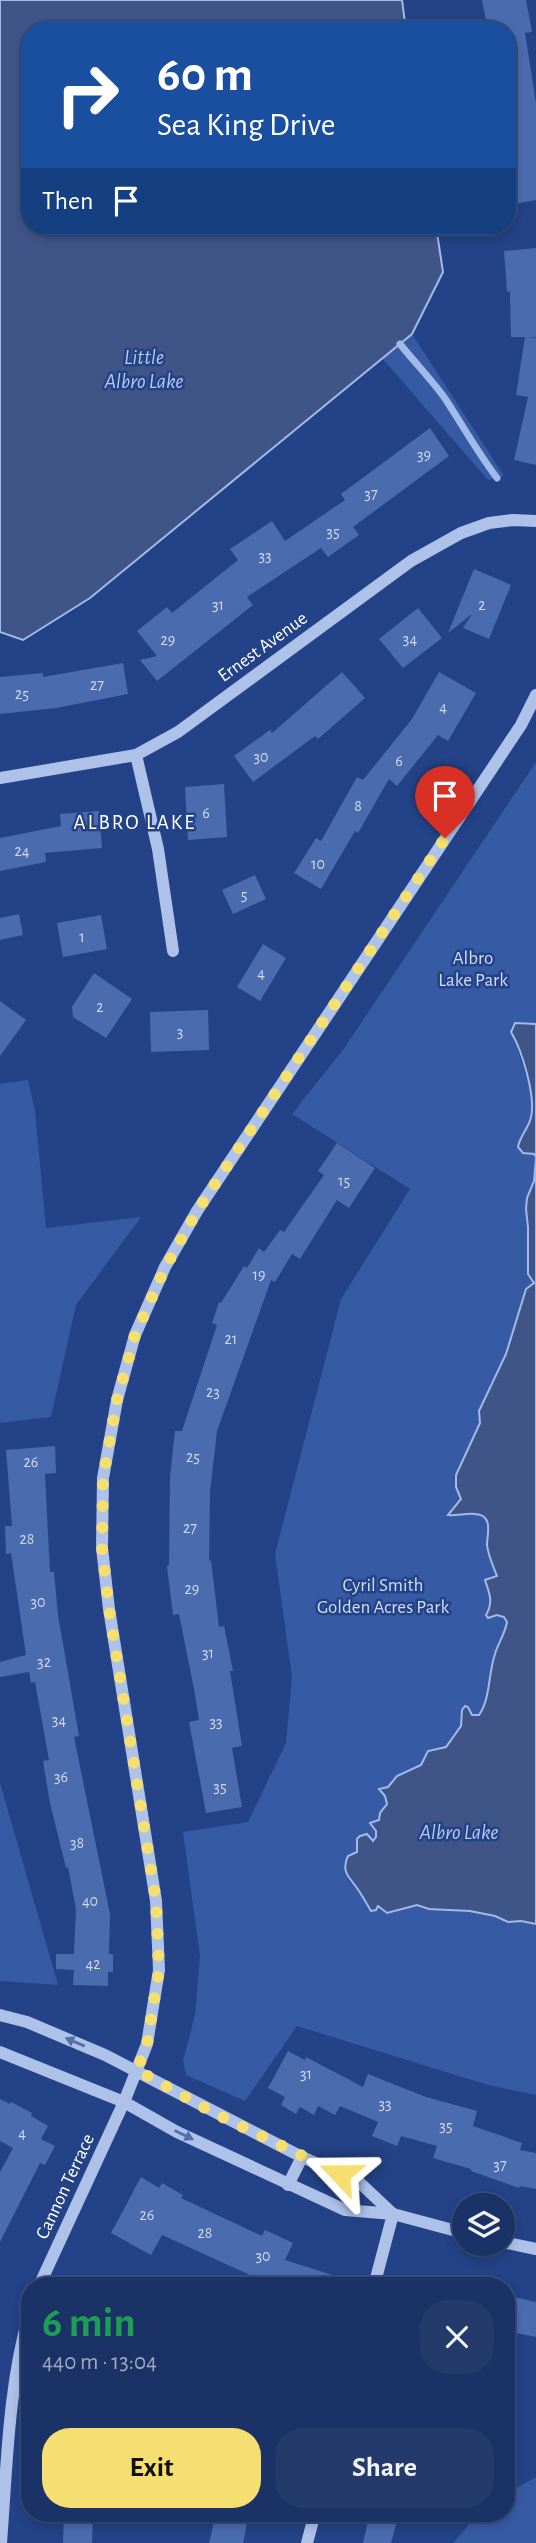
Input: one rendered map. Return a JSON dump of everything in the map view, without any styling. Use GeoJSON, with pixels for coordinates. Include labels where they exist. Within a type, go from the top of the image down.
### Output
{"type":"FeatureCollection","features":[{"type":"Feature","properties":{"kind":"street","name":"Ernest Avenue"},"geometry":{"type":"LineString","coordinates":[[0,778],[136,755],[178,732],[411,561],[461,533],[489,523],[536,521]]}},
{"type":"Feature","properties":{"kind":"street","name":"Cannon Terrace"},"geometry":{"type":"LineString","coordinates":[[43,2277],[124,2102],[147,2044],[159,1970],[156,1901],[109,1609],[102,1548],[103,1478],[117,1400],[135,1335],[165,1268],[197,1211],[521,725],[536,695]]}},
{"type":"Feature","properties":{"kind":"street"},"geometry":{"type":"LineString","coordinates":[[136,755],[158,849],[173,951]]}},
{"type":"Feature","properties":{"kind":"street"},"geometry":{"type":"LineString","coordinates":[[0,2015],[27,2022],[137,2070],[170,2090],[302,2157],[359,2182],[393,2214]]}},
{"type":"Feature","properties":{"kind":"street"},"geometry":{"type":"LineString","coordinates":[[0,2052],[124,2102],[177,2132],[288,2186],[345,2210],[393,2214],[452,2230]]}},
{"type":"Feature","properties":{"kind":"street"},"geometry":{"type":"LineString","coordinates":[[288,2186],[302,2157]]}},
{"type":"Feature","properties":{"kind":"street"},"geometry":{"type":"LineString","coordinates":[[376,2277],[393,2214]]}},
{"type":"Feature","properties":{"kind":"street"},"geometry":{"type":"LineString","coordinates":[[515,2245],[536,2249]]}},
{"type":"Feature","properties":{"kind":"street"},"geometry":{"type":"LineString","coordinates":[[1,2543],[13,2398],[21,2341]]}},
{"type":"Feature","properties":{"kind":"street"},"geometry":{"type":"LineString","coordinates":[[307,2543],[312,2522]]}},
{"type":"Feature","properties":{"kind":"green space"},"geometry":{"type":"Polygon","coordinates":[[[412,334],[504,476],[488,480],[382,358],[412,334]]]}},
{"type":"Feature","properties":{"kind":"green space","name":"Cyril Smith Golden Acres Park"},"geometry":{"type":"Polygon","coordinates":[[[536,762],[536,1024],[512,1025],[511,1028],[532,1095],[533,1109],[526,1154],[534,1154],[536,1162],[526,1214],[528,1274],[534,1283],[526,1289],[506,1354],[479,1411],[480,1423],[456,1475],[456,1487],[461,1499],[449,1516],[476,1515],[486,1520],[489,1525],[488,1548],[497,1576],[488,1578],[485,1583],[491,1594],[489,1609],[504,1617],[507,1622],[493,1660],[488,1689],[478,1716],[469,1712],[463,1714],[461,1726],[446,1747],[428,1752],[421,1765],[397,1776],[388,1787],[379,1790],[385,1796],[387,1804],[380,1813],[379,1821],[370,1823],[376,1831],[376,1837],[373,1841],[369,1836],[357,1840],[357,1852],[351,1854],[348,1880],[359,1891],[369,1909],[377,1906],[385,1913],[418,1905],[424,1908],[470,1911],[502,1920],[536,1924],[536,2095],[488,2085],[297,2026],[245,2101],[186,2075],[183,2061],[195,2015],[200,1956],[183,1832],[248,1822],[286,1743],[292,1677],[275,1554],[341,1299],[410,1189],[292,1114],[345,1047],[536,762]]]}},
{"type":"Feature","properties":{"kind":"green space"},"geometry":{"type":"Polygon","coordinates":[[[28,1080],[35,1111],[46,1228],[141,1217],[76,1305],[51,1417],[0,1423],[0,1084],[28,1080]]]}},
{"type":"Feature","properties":{"kind":"green space"},"geometry":{"type":"Polygon","coordinates":[[[0,1783],[58,1985],[0,1981],[0,1783]]]}},
{"type":"Feature","properties":{"kind":"green space"},"geometry":{"type":"Polygon","coordinates":[[[536,2477],[536,2543],[453,2543],[471,2522],[515,2522],[515,2489],[536,2477]]]}},
{"type":"Feature","properties":{"kind":"water","name":"Little Albro Lake"},"geometry":{"type":"Polygon","coordinates":[[[0,0],[402,0],[405,21],[21,21],[21,235],[437,235],[443,272],[412,334],[90,598],[23,640],[0,632],[0,0]]]}},
{"type":"Feature","properties":{"kind":"water"},"geometry":{"type":"Polygon","coordinates":[[[515,1023],[536,1024],[536,1157],[534,1154],[523,1153],[518,1147],[530,1121],[532,1098],[527,1074],[511,1032],[515,1023]]]}},
{"type":"Feature","properties":{"kind":"water","name":"Albro Lake"},"geometry":{"type":"Polygon","coordinates":[[[536,1158],[536,1924],[508,1922],[495,1916],[470,1911],[429,1909],[417,1905],[387,1913],[378,1906],[371,1911],[345,1867],[348,1856],[357,1852],[357,1839],[360,1836],[367,1834],[373,1841],[376,1837],[376,1831],[370,1823],[379,1820],[380,1813],[387,1804],[379,1789],[388,1787],[397,1776],[421,1765],[428,1751],[446,1747],[461,1726],[462,1710],[465,1706],[472,1715],[479,1715],[486,1701],[495,1654],[507,1622],[504,1617],[497,1615],[488,1618],[486,1615],[490,1601],[485,1580],[497,1576],[487,1545],[487,1521],[481,1515],[475,1514],[448,1515],[461,1499],[456,1487],[456,1475],[480,1423],[479,1411],[506,1354],[526,1289],[534,1283],[528,1274],[526,1209],[534,1181],[536,1158]]]}},
{"type":"Feature","properties":{"kind":"building"},"geometry":{"type":"Polygon","coordinates":[[[482,0],[526,0],[532,32],[525,33],[536,103],[536,200],[516,204],[516,21],[486,21],[482,0]]]}},
{"type":"Feature","properties":{"kind":"building"},"geometry":{"type":"Polygon","coordinates":[[[536,248],[536,337],[527,337],[536,338],[536,465],[514,460],[528,397],[516,395],[525,337],[511,337],[510,291],[507,292],[504,251],[536,248]]]}},
{"type":"Feature","properties":{"kind":"building"},"geometry":{"type":"Polygon","coordinates":[[[430,428],[449,456],[353,527],[359,535],[328,557],[321,548],[247,597],[253,605],[157,681],[140,660],[157,656],[137,631],[167,607],[172,613],[238,560],[230,549],[272,521],[285,541],[345,500],[341,494],[430,428]]]}},
{"type":"Feature","properties":{"kind":"building"},"geometry":{"type":"Polygon","coordinates":[[[474,569],[511,585],[489,639],[463,628],[472,614],[448,633],[474,569]]]}},
{"type":"Feature","properties":{"kind":"building"},"geometry":{"type":"Polygon","coordinates":[[[418,608],[442,638],[403,668],[379,639],[418,608]]]}},
{"type":"Feature","properties":{"kind":"building"},"geometry":{"type":"Polygon","coordinates":[[[123,663],[128,694],[56,708],[0,714],[0,677],[43,673],[43,677],[123,663]]]}},
{"type":"Feature","properties":{"kind":"building"},"geometry":{"type":"Polygon","coordinates":[[[342,672],[365,698],[318,739],[315,736],[253,782],[234,756],[270,730],[272,733],[342,672]]]}},
{"type":"Feature","properties":{"kind":"building"},"geometry":{"type":"Polygon","coordinates":[[[439,672],[476,693],[448,741],[438,735],[397,786],[389,779],[321,889],[294,873],[316,838],[321,841],[357,777],[363,780],[412,719],[439,672]]]}},
{"type":"Feature","properties":{"kind":"building"},"geometry":{"type":"Polygon","coordinates":[[[224,784],[227,837],[188,840],[185,787],[224,784]]]}},
{"type":"Feature","properties":{"kind":"building"},"geometry":{"type":"Polygon","coordinates":[[[99,811],[102,848],[45,853],[46,862],[0,871],[0,838],[61,826],[60,814],[99,811]]]}},
{"type":"Feature","properties":{"kind":"building"},"geometry":{"type":"Polygon","coordinates":[[[255,875],[266,899],[233,914],[222,890],[255,875]]]}},
{"type":"Feature","properties":{"kind":"building"},"geometry":{"type":"Polygon","coordinates":[[[19,914],[23,935],[0,940],[0,918],[19,914]]]}},
{"type":"Feature","properties":{"kind":"building"},"geometry":{"type":"Polygon","coordinates":[[[101,915],[107,949],[63,957],[57,923],[101,915]]]}},
{"type":"Feature","properties":{"kind":"building"},"geometry":{"type":"Polygon","coordinates":[[[263,944],[286,958],[260,1001],[237,987],[263,944]]]}},
{"type":"Feature","properties":{"kind":"building"},"geometry":{"type":"Polygon","coordinates":[[[94,973],[132,999],[106,1038],[73,1017],[72,1007],[94,973]]]}},
{"type":"Feature","properties":{"kind":"building"},"geometry":{"type":"Polygon","coordinates":[[[0,1001],[26,1020],[0,1056],[0,1001]]]}},
{"type":"Feature","properties":{"kind":"building"},"geometry":{"type":"Polygon","coordinates":[[[208,1010],[209,1050],[151,1052],[150,1012],[208,1010]]]}},
{"type":"Feature","properties":{"kind":"building"},"geometry":{"type":"Polygon","coordinates":[[[337,1143],[375,1168],[349,1208],[337,1200],[300,1259],[292,1254],[275,1282],[271,1280],[217,1431],[210,1492],[209,1561],[211,1560],[219,1627],[224,1626],[233,1671],[230,1671],[242,1746],[232,1748],[242,1807],[206,1813],[189,1722],[199,1720],[179,1614],[173,1615],[167,1566],[170,1477],[175,1431],[182,1431],[217,1325],[212,1323],[219,1302],[221,1303],[244,1266],[247,1268],[259,1248],[264,1252],[280,1230],[284,1232],[324,1175],[318,1171],[337,1143]]]}},
{"type":"Feature","properties":{"kind":"building"},"geometry":{"type":"Polygon","coordinates":[[[55,1446],[56,1473],[45,1474],[50,1572],[54,1572],[58,1615],[79,1736],[74,1737],[110,1914],[109,1954],[113,1954],[113,1972],[108,1972],[108,1986],[73,1985],[74,1970],[56,1969],[56,1954],[74,1954],[76,1910],[68,1867],[66,1868],[50,1803],[43,1761],[49,1760],[35,1682],[31,1683],[29,1672],[0,1677],[0,1662],[26,1655],[11,1553],[6,1554],[5,1526],[12,1526],[6,1450],[55,1446]]]}},
{"type":"Feature","properties":{"kind":"building"},"geometry":{"type":"Polygon","coordinates":[[[288,2051],[305,2060],[306,2057],[363,2087],[368,2074],[426,2097],[477,2111],[473,2126],[522,2143],[520,2150],[536,2153],[536,2189],[519,2188],[471,2169],[433,2158],[437,2146],[401,2136],[397,2146],[372,2136],[378,2122],[340,2106],[335,2115],[318,2106],[314,2115],[300,2107],[296,2114],[281,2105],[285,2097],[268,2088],[288,2051]]]}},
{"type":"Feature","properties":{"kind":"building"},"geometry":{"type":"Polygon","coordinates":[[[0,2099],[32,2113],[31,2116],[48,2126],[41,2139],[55,2146],[45,2165],[40,2163],[0,2242],[0,2172],[13,2148],[0,2141],[0,2099]]]}},
{"type":"Feature","properties":{"kind":"building"},"geometry":{"type":"Polygon","coordinates":[[[141,2177],[159,2188],[162,2183],[183,2195],[181,2198],[262,2236],[265,2230],[293,2243],[285,2260],[338,2277],[254,2277],[162,2235],[151,2255],[111,2233],[141,2177]]]}},
{"type":"Feature","properties":{"kind":"building"},"geometry":{"type":"Polygon","coordinates":[[[515,2297],[536,2302],[536,2337],[515,2333],[515,2297]]]}},
{"type":"Feature","properties":{"kind":"building"},"geometry":{"type":"Polygon","coordinates":[[[64,2522],[93,2522],[92,2543],[63,2543],[64,2522]]]}},
{"type":"Feature","properties":{"kind":"building"},"geometry":{"type":"Polygon","coordinates":[[[214,2522],[247,2523],[243,2543],[209,2543],[214,2522]]]}},
{"type":"Feature","properties":{"kind":"building"},"geometry":{"type":"Polygon","coordinates":[[[368,2522],[397,2522],[391,2543],[363,2543],[368,2522]]]}},
{"type":"Feature","properties":{"kind":"waterway"},"geometry":{"type":"LineString","coordinates":[[400,344],[441,393],[497,478]]}},
{"type":"Feature","properties":{"kind":"district","name":"ALBRO LAKE"},"geometry":{"type":"Point","coordinates":[135,822]}},
{"type":"Feature","properties":{"kind":"route"},"geometry":{"type":"LineString","coordinates":[[340,2174],[214,2113],[137,2070],[147,2044],[159,1970],[156,1901],[109,1609],[102,1548],[103,1478],[117,1400],[135,1335],[165,1268],[197,1211],[445,838]]}},
{"type":"Feature","properties":{"kind":"park label","name":"Albro Lake Park"},"geometry":{"type":"Point","coordinates":[473,968]}}]}
